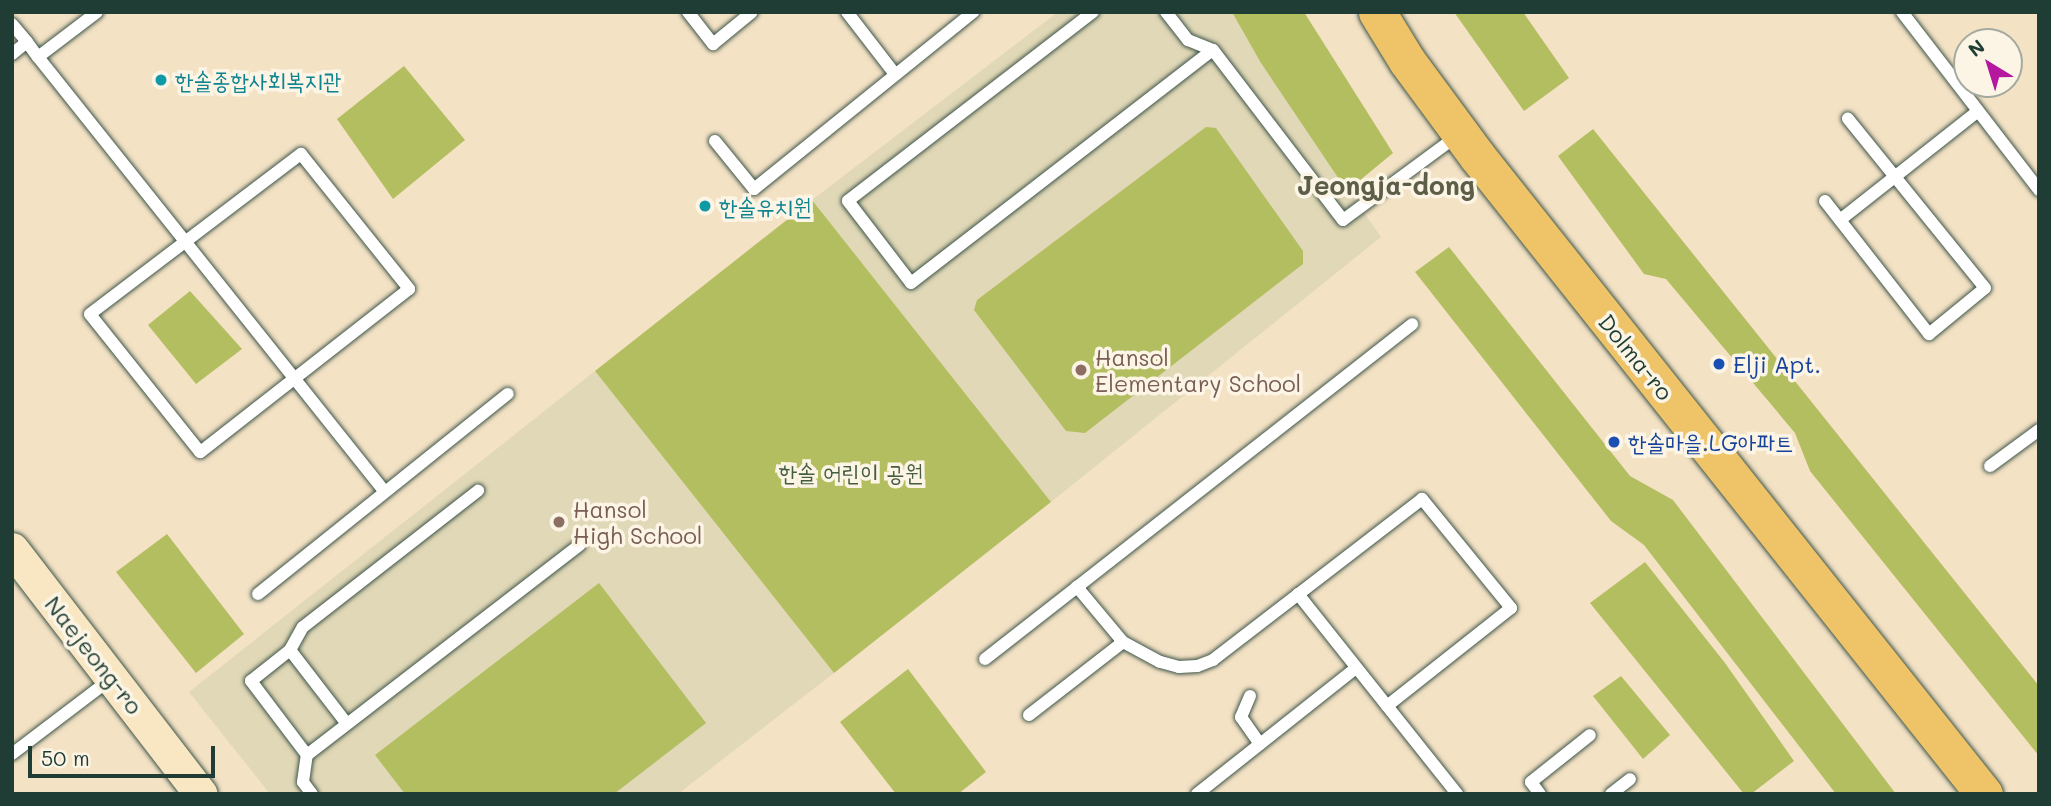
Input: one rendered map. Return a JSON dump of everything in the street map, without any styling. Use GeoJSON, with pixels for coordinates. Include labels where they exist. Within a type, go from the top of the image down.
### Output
{"type":"FeatureCollection","features":[{"type":"Feature","properties":{"kind":"main road","name":"Dolma-ro"},"geometry":{"type":"LineString","coordinates":[[1377,12],[1407,61],[1460,133],[1984,794]]}},
{"type":"Feature","properties":{"kind":"street","name":"Naejeong-ro"},"geometry":{"type":"LineString","coordinates":[[12,549],[201,794]]}},
{"type":"Feature","properties":{"kind":"lane"},"geometry":{"type":"LineString","coordinates":[[38,57],[97,12]]}},
{"type":"Feature","properties":{"kind":"lane"},"geometry":{"type":"LineString","coordinates":[[688,12],[713,44],[752,12]]}},
{"type":"Feature","properties":{"kind":"lane"},"geometry":{"type":"LineString","coordinates":[[847,12],[895,74]]}},
{"type":"Feature","properties":{"kind":"lane"},"geometry":{"type":"LineString","coordinates":[[715,141],[754,189],[973,12]]}},
{"type":"Feature","properties":{"kind":"lane"},"geometry":{"type":"LineString","coordinates":[[1093,12],[848,201],[911,283],[1213,50]]}},
{"type":"Feature","properties":{"kind":"lane"},"geometry":{"type":"LineString","coordinates":[[1166,12],[1188,40],[1213,50],[1343,220],[1460,133]]}},
{"type":"Feature","properties":{"kind":"lane"},"geometry":{"type":"LineString","coordinates":[[1908,14],[2039,190]]}},
{"type":"Feature","properties":{"kind":"lane"},"geometry":{"type":"LineString","coordinates":[[12,24],[385,492]]}},
{"type":"Feature","properties":{"kind":"lane"},"geometry":{"type":"LineString","coordinates":[[12,54],[27,42]]}},
{"type":"Feature","properties":{"kind":"lane"},"geometry":{"type":"LineString","coordinates":[[1840,220],[1978,111]]}},
{"type":"Feature","properties":{"kind":"lane"},"geometry":{"type":"LineString","coordinates":[[1825,201],[1929,334],[1985,289],[1848,118]]}},
{"type":"Feature","properties":{"kind":"lane"},"geometry":{"type":"LineString","coordinates":[[301,154],[409,289],[200,452],[90,314],[184,240],[301,154]]}},
{"type":"Feature","properties":{"kind":"lane"},"geometry":{"type":"LineString","coordinates":[[985,659],[1412,324]]}},
{"type":"Feature","properties":{"kind":"lane"},"geometry":{"type":"LineString","coordinates":[[258,594],[508,394]]}},
{"type":"Feature","properties":{"kind":"lane"},"geometry":{"type":"LineString","coordinates":[[1990,466],[2039,430]]}},
{"type":"Feature","properties":{"kind":"lane"},"geometry":{"type":"LineString","coordinates":[[307,755],[251,681],[290,650],[303,627],[478,491]]}},
{"type":"Feature","properties":{"kind":"lane"},"geometry":{"type":"LineString","coordinates":[[1077,587],[1123,642],[1160,662],[1180,667],[1197,666],[1213,660],[1422,499],[1511,608],[1387,706]]}},
{"type":"Feature","properties":{"kind":"lane"},"geometry":{"type":"LineString","coordinates":[[312,794],[303,782],[307,755],[580,545]]}},
{"type":"Feature","properties":{"kind":"lane"},"geometry":{"type":"LineString","coordinates":[[1298,594],[1454,793]]}},
{"type":"Feature","properties":{"kind":"lane"},"geometry":{"type":"LineString","coordinates":[[1029,715],[1123,642]]}},
{"type":"Feature","properties":{"kind":"lane"},"geometry":{"type":"LineString","coordinates":[[290,650],[347,724]]}},
{"type":"Feature","properties":{"kind":"lane"},"geometry":{"type":"LineString","coordinates":[[1197,794],[1356,668]]}},
{"type":"Feature","properties":{"kind":"lane"},"geometry":{"type":"LineString","coordinates":[[12,754],[112,678]]}},
{"type":"Feature","properties":{"kind":"lane"},"geometry":{"type":"LineString","coordinates":[[1250,696],[1241,717],[1260,744]]}},
{"type":"Feature","properties":{"kind":"lane"},"geometry":{"type":"LineString","coordinates":[[1540,794],[1531,782],[1590,735]]}},
{"type":"Feature","properties":{"kind":"lane"},"geometry":{"type":"LineString","coordinates":[[1611,794],[1630,779]]}},
{"type":"Feature","properties":{"kind":"shaded area","name":"Hansol Elementary School"},"geometry":{"type":"Polygon","coordinates":[[[1058,12],[1232,12],[1302,124],[1381,237],[1051,502],[812,200],[1058,12]]]}},
{"type":"Feature","properties":{"kind":"shaded area","name":"Hansol High School"},"geometry":{"type":"Polygon","coordinates":[[[595,371],[834,673],[678,794],[270,794],[189,692],[595,371]]]}},
{"type":"Feature","properties":{"kind":"green space"},"geometry":{"type":"Polygon","coordinates":[[[1232,12],[1304,12],[1393,153],[1347,191],[1261,63],[1232,12]]]}},
{"type":"Feature","properties":{"kind":"green space"},"geometry":{"type":"Polygon","coordinates":[[[1454,12],[1523,12],[1569,78],[1524,111],[1454,12]]]}},
{"type":"Feature","properties":{"kind":"green space"},"geometry":{"type":"Polygon","coordinates":[[[404,66],[465,140],[393,199],[337,119],[404,66]]]}},
{"type":"Feature","properties":{"kind":"green space"},"geometry":{"type":"Polygon","coordinates":[[[1206,127],[1216,128],[1303,251],[1303,264],[1085,433],[1066,431],[974,310],[977,300],[1206,127]]]}},
{"type":"Feature","properties":{"kind":"green space"},"geometry":{"type":"Polygon","coordinates":[[[1593,129],[2039,686],[2039,756],[1810,471],[1795,433],[1666,279],[1644,274],[1558,156],[1593,129]]]}},
{"type":"Feature","properties":{"kind":"green space","name":"한솔 어린이 공원"},"geometry":{"type":"Polygon","coordinates":[[[812,200],[1051,502],[834,673],[595,371],[812,200]]]}},
{"type":"Feature","properties":{"kind":"green space"},"geometry":{"type":"Polygon","coordinates":[[[1449,247],[1630,476],[1673,500],[1896,794],[1836,794],[1644,545],[1611,521],[1415,272],[1449,247]]]}},
{"type":"Feature","properties":{"kind":"green space"},"geometry":{"type":"Polygon","coordinates":[[[190,291],[242,349],[196,384],[148,325],[190,291]]]}},
{"type":"Feature","properties":{"kind":"green space"},"geometry":{"type":"Polygon","coordinates":[[[167,534],[244,634],[196,673],[116,572],[167,534]]]}},
{"type":"Feature","properties":{"kind":"green space"},"geometry":{"type":"Polygon","coordinates":[[[1645,562],[1725,663],[1794,761],[1751,794],[1744,794],[1590,603],[1645,562]]]}},
{"type":"Feature","properties":{"kind":"green space"},"geometry":{"type":"Polygon","coordinates":[[[599,583],[706,723],[614,794],[405,794],[375,755],[599,583]]]}},
{"type":"Feature","properties":{"kind":"green space"},"geometry":{"type":"Polygon","coordinates":[[[908,669],[986,772],[958,794],[896,794],[840,722],[908,669]]]}},
{"type":"Feature","properties":{"kind":"green space"},"geometry":{"type":"Polygon","coordinates":[[[1621,676],[1670,735],[1643,759],[1593,696],[1621,676]]]}},
{"type":"Feature","properties":{"kind":"place","name":"한솔종합사회복지관"},"geometry":{"type":"Point","coordinates":[161,80]}},
{"type":"Feature","properties":{"kind":"place","name":"한솔유치원"},"geometry":{"type":"Point","coordinates":[705,206]}},
{"type":"Feature","properties":{"kind":"place","name":"Elji Apt."},"geometry":{"type":"Point","coordinates":[1719,364]}},
{"type":"Feature","properties":{"kind":"place","name":"Hansol Elementary School"},"geometry":{"type":"Point","coordinates":[1081,370]}},
{"type":"Feature","properties":{"kind":"place","name":"한솔마을.LG아파트"},"geometry":{"type":"Point","coordinates":[1614,442]}},
{"type":"Feature","properties":{"kind":"place","name":"Hansol High School"},"geometry":{"type":"Point","coordinates":[559,522]}},
{"type":"Feature","properties":{"kind":"district","name":"Jeongja-dong"},"geometry":{"type":"Point","coordinates":[1386,186]}}]}
